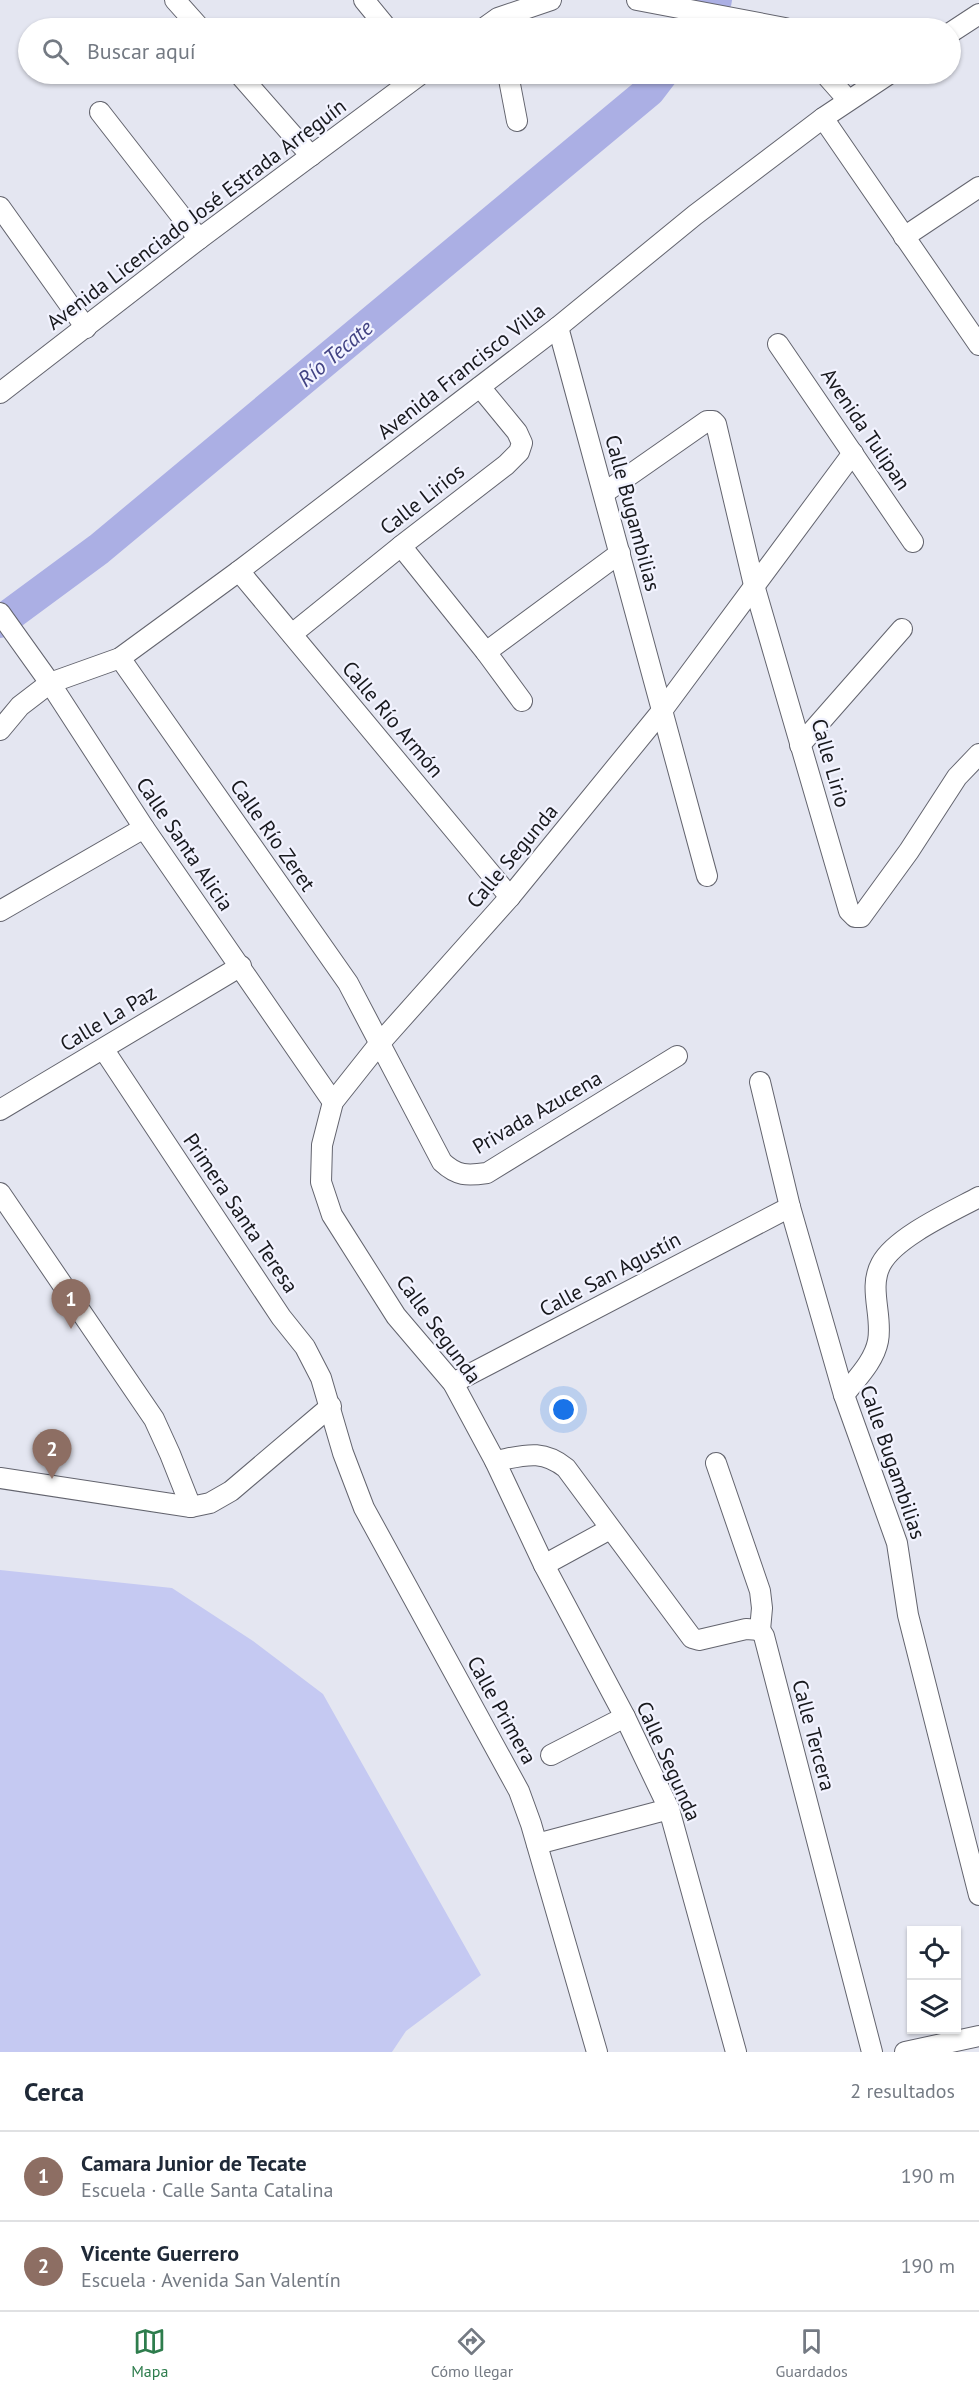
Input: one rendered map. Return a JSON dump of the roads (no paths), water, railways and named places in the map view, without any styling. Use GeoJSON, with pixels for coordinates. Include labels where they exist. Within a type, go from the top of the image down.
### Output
{"type":"FeatureCollection","features":[{"type":"Feature","properties":{"kind":"street"},"geometry":{"type":"LineString","coordinates":[[175,0],[191,18]]}},
{"type":"Feature","properties":{"kind":"street"},"geometry":{"type":"LineString","coordinates":[[364,0],[379,18]]}},
{"type":"Feature","properties":{"kind":"street"},"geometry":{"type":"LineString","coordinates":[[499,18],[551,0]]}},
{"type":"Feature","properties":{"kind":"street"},"geometry":{"type":"LineString","coordinates":[[637,0],[689,4],[745,18]]}},
{"type":"Feature","properties":{"kind":"street"},"geometry":{"type":"LineString","coordinates":[[961,26],[979,14]]}},
{"type":"Feature","properties":{"kind":"street"},"geometry":{"type":"LineString","coordinates":[[248,84],[311,156]]}},
{"type":"Feature","properties":{"kind":"street","name":"Avenida Licenciado José Estrada Arreguín"},"geometry":{"type":"LineString","coordinates":[[0,393],[199,239],[408,84]]}},
{"type":"Feature","properties":{"kind":"street"},"geometry":{"type":"LineString","coordinates":[[510,84],[517,121]]}},
{"type":"Feature","properties":{"kind":"street"},"geometry":{"type":"LineString","coordinates":[[834,84],[848,100]]}},
{"type":"Feature","properties":{"kind":"street","name":"Avenida Francisco Villa"},"geometry":{"type":"LineString","coordinates":[[0,730],[20,706],[50,682],[120,658],[238,571],[558,327],[695,215],[823,118],[873,84]]}},
{"type":"Feature","properties":{"kind":"street"},"geometry":{"type":"LineString","coordinates":[[100,112],[199,239]]}},
{"type":"Feature","properties":{"kind":"street"},"geometry":{"type":"LineString","coordinates":[[823,118],[979,345]]}},
{"type":"Feature","properties":{"kind":"street"},"geometry":{"type":"LineString","coordinates":[[904,237],[979,187]]}},
{"type":"Feature","properties":{"kind":"street"},"geometry":{"type":"LineString","coordinates":[[0,207],[86,328]]}},
{"type":"Feature","properties":{"kind":"street","name":"Calle Bugambilias"},"geometry":{"type":"LineString","coordinates":[[558,327],[707,876]]}},
{"type":"Feature","properties":{"kind":"street","name":"Avenida Tulipan"},"geometry":{"type":"LineString","coordinates":[[778,344],[913,542]]}},
{"type":"Feature","properties":{"kind":"street","name":"Calle Lirios"},"geometry":{"type":"LineString","coordinates":[[291,634],[506,465],[519,452],[522,443],[517,432],[480,387]]}},
{"type":"Feature","properties":{"kind":"street","name":"Calle Lirio"},"geometry":{"type":"LineString","coordinates":[[604,493],[707,421],[713,421],[716,424],[754,585],[849,911],[855,917],[861,917],[909,851],[957,777],[979,754]]}},
{"type":"Feature","properties":{"kind":"street"},"geometry":{"type":"LineString","coordinates":[[661,712],[853,453]]}},
{"type":"Feature","properties":{"kind":"street"},"geometry":{"type":"LineString","coordinates":[[401,546],[522,701]]}},
{"type":"Feature","properties":{"kind":"street"},"geometry":{"type":"LineString","coordinates":[[486,652],[620,553]]}},
{"type":"Feature","properties":{"kind":"street","name":"Calle Río Armón"},"geometry":{"type":"LineString","coordinates":[[238,571],[510,897]]}},
{"type":"Feature","properties":{"kind":"street","name":"Calle Santa Alicia"},"geometry":{"type":"LineString","coordinates":[[0,613],[50,682],[144,828],[333,1102]]}},
{"type":"Feature","properties":{"kind":"street"},"geometry":{"type":"LineString","coordinates":[[800,745],[902,629]]}},
{"type":"Feature","properties":{"kind":"street","name":"Calle Río Zeret"},"geometry":{"type":"LineString","coordinates":[[120,658],[348,983],[379,1044]]}},
{"type":"Feature","properties":{"kind":"street","name":"Calle Segunda"},"geometry":{"type":"LineString","coordinates":[[661,712],[510,897],[379,1044],[333,1102],[322,1145],[321,1182],[332,1215],[396,1316],[453,1383],[495,1461],[544,1565],[625,1717],[669,1809],[736,2052]]}},
{"type":"Feature","properties":{"kind":"street"},"geometry":{"type":"LineString","coordinates":[[0,911],[144,828]]}},
{"type":"Feature","properties":{"kind":"street","name":"Calle La Paz"},"geometry":{"type":"LineString","coordinates":[[0,1110],[104,1050],[241,966]]}},
{"type":"Feature","properties":{"kind":"street","name":"Privada Azucena"},"geometry":{"type":"LineString","coordinates":[[379,1044],[442,1162],[461,1175],[487,1173],[677,1056]]}},
{"type":"Feature","properties":{"kind":"street","name":"Primera Santa Teresa"},"geometry":{"type":"LineString","coordinates":[[104,1050],[275,1307],[305,1347],[321,1378],[331,1406]]}},
{"type":"Feature","properties":{"kind":"street","name":"Calle Bugambilias"},"geometry":{"type":"LineString","coordinates":[[760,1082],[790,1207],[844,1395],[897,1543],[908,1615],[979,1895]]}},
{"type":"Feature","properties":{"kind":"street"},"geometry":{"type":"LineString","coordinates":[[0,1193],[154,1419],[191,1507]]}},
{"type":"Feature","properties":{"kind":"street"},"geometry":{"type":"LineString","coordinates":[[844,1395],[870,1361],[878,1340],[876,1288],[882,1262],[895,1248],[929,1224],[979,1197]]}},
{"type":"Feature","properties":{"kind":"street","name":"Calle San Agustín"},"geometry":{"type":"LineString","coordinates":[[453,1383],[790,1207]]}},
{"type":"Feature","properties":{"kind":"street"},"geometry":{"type":"LineString","coordinates":[[0,1478],[191,1507],[210,1503],[231,1491],[331,1406]]}},
{"type":"Feature","properties":{"kind":"street","name":"Calle Primera"},"geometry":{"type":"LineString","coordinates":[[331,1406],[343,1453],[364,1508],[519,1791],[537,1844],[597,2052]]}},
{"type":"Feature","properties":{"kind":"street"},"geometry":{"type":"LineString","coordinates":[[495,1461],[526,1455],[554,1458],[566,1468],[688,1635],[699,1640],[746,1629],[760,1630],[762,1608],[760,1591],[716,1463]]}},
{"type":"Feature","properties":{"kind":"street"},"geometry":{"type":"LineString","coordinates":[[544,1565],[610,1529]]}},
{"type":"Feature","properties":{"kind":"street","name":"Calle Tercera"},"geometry":{"type":"LineString","coordinates":[[760,1630],[767,1647],[872,2052]]}},
{"type":"Feature","properties":{"kind":"street"},"geometry":{"type":"LineString","coordinates":[[551,1755],[625,1717]]}},
{"type":"Feature","properties":{"kind":"street"},"geometry":{"type":"LineString","coordinates":[[537,1844],[669,1809]]}},
{"type":"Feature","properties":{"kind":"street"},"geometry":{"type":"LineString","coordinates":[[904,2052],[979,2036]]}},
{"type":"Feature","properties":{"kind":"waterway","name":"Río Tecate"},"geometry":{"type":"LineString","coordinates":[[702,18],[716,0]]}},
{"type":"Feature","properties":{"kind":"waterway","name":"Río Tecate"},"geometry":{"type":"LineString","coordinates":[[0,622],[99,549],[649,91],[654,84]]}},
{"type":"Feature","properties":{"kind":"place","name":"Camara Junior de Tecate"},"geometry":{"type":"Point","coordinates":[71,1329]}},
{"type":"Feature","properties":{"kind":"place","name":"Vicente Guerrero"},"geometry":{"type":"Point","coordinates":[52,1479]}}]}
